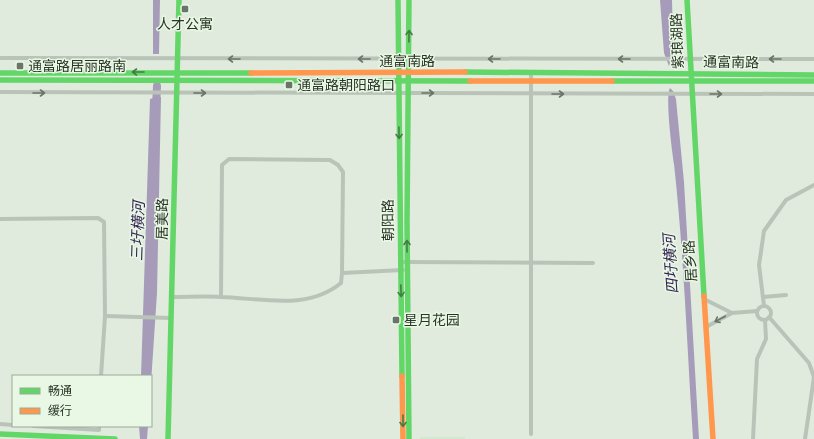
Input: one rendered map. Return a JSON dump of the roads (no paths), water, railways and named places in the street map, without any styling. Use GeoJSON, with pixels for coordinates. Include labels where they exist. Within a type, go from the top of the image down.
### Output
{"type":"FeatureCollection","features":[{"type":"Feature","properties":{"kind":"main road","name":"居美路"},"geometry":{"type":"LineString","coordinates":[[168,439],[179,0]]}},
{"type":"Feature","properties":{"kind":"main road","name":"朝阳路"},"geometry":{"type":"LineString","coordinates":[[398,0],[404,262],[407,271],[409,439]]}},
{"type":"Feature","properties":{"kind":"main road","name":"朝阳路"},"geometry":{"type":"LineString","coordinates":[[403,439],[403,318],[400,270],[404,262],[409,73],[409,0]]}},
{"type":"Feature","properties":{"kind":"main road","name":"紫琅湖路"},"geometry":{"type":"LineString","coordinates":[[688,0],[691,82]]}},
{"type":"Feature","properties":{"kind":"main road","name":"通富南路"},"geometry":{"type":"LineString","coordinates":[[0,73],[531,72],[814,75]]}},
{"type":"Feature","properties":{"kind":"main road","name":"通富南路"},"geometry":{"type":"LineString","coordinates":[[0,80],[814,81]]}},
{"type":"Feature","properties":{"kind":"main road","name":"居乡路"},"geometry":{"type":"LineString","coordinates":[[691,82],[713,439]]}},
{"type":"Feature","properties":{"kind":"main road"},"geometry":{"type":"LineString","coordinates":[[0,434],[115,439]]}},
{"type":"Feature","properties":{"kind":"street"},"geometry":{"type":"LineString","coordinates":[[0,58],[814,59]]}},
{"type":"Feature","properties":{"kind":"street"},"geometry":{"type":"LineString","coordinates":[[531,72],[531,434]]}},
{"type":"Feature","properties":{"kind":"street"},"geometry":{"type":"LineString","coordinates":[[0,92],[814,94]]}},
{"type":"Feature","properties":{"kind":"street"},"geometry":{"type":"LineString","coordinates":[[172,298],[221,297],[281,301],[303,300],[326,293],[341,284],[343,172],[338,165],[330,160],[229,159],[222,165],[221,297]]}},
{"type":"Feature","properties":{"kind":"street"},"geometry":{"type":"LineString","coordinates":[[764,306],[759,265],[764,231],[786,200],[814,185]]}},
{"type":"Feature","properties":{"kind":"street"},"geometry":{"type":"LineString","coordinates":[[0,219],[98,218],[104,222],[105,316],[101,375]]}},
{"type":"Feature","properties":{"kind":"street"},"geometry":{"type":"LineString","coordinates":[[404,262],[532,264],[593,263]]}},
{"type":"Feature","properties":{"kind":"street"},"geometry":{"type":"LineString","coordinates":[[342,273],[400,270],[407,271]]}},
{"type":"Feature","properties":{"kind":"street"},"geometry":{"type":"LineString","coordinates":[[763,297],[786,295]]}},
{"type":"Feature","properties":{"kind":"street"},"geometry":{"type":"LineString","coordinates":[[704,299],[732,313]]}},
{"type":"Feature","properties":{"kind":"street"},"geometry":{"type":"LineString","coordinates":[[706,327],[732,313],[757,311],[764,306]]}},
{"type":"Feature","properties":{"kind":"street"},"geometry":{"type":"LineString","coordinates":[[753,439],[757,358],[766,339],[767,318],[771,313],[770,309],[764,306]]}},
{"type":"Feature","properties":{"kind":"street"},"geometry":{"type":"LineString","coordinates":[[757,311],[759,317],[767,318],[809,363],[814,377],[805,439]]}},
{"type":"Feature","properties":{"kind":"street"},"geometry":{"type":"LineString","coordinates":[[105,316],[171,318]]}},
{"type":"Feature","properties":{"kind":"street"},"geometry":{"type":"LineString","coordinates":[[0,424],[12,425]]}},
{"type":"Feature","properties":{"kind":"street"},"geometry":{"type":"LineString","coordinates":[[50,427],[99,430],[99,427]]}},
{"type":"Feature","properties":{"kind":"waterway","name":"三圩横河"},"geometry":{"type":"LineString","coordinates":[[156,107],[157,86]]}},
{"type":"Feature","properties":{"kind":"place","name":"人才公寓"},"geometry":{"type":"Point","coordinates":[185,9]}},
{"type":"Feature","properties":{"kind":"place","name":"通富路居丽路南"},"geometry":{"type":"Point","coordinates":[20,66]}},
{"type":"Feature","properties":{"kind":"place","name":"通富路朝阳路口"},"geometry":{"type":"Point","coordinates":[289,85]}},
{"type":"Feature","properties":{"kind":"place","name":"星月花园"},"geometry":{"type":"Point","coordinates":[396,320]}},
{"type":"Feature","properties":{"kind":"water label","name":"四圩横河"},"geometry":{"type":"Point","coordinates":[671,264]}}]}
